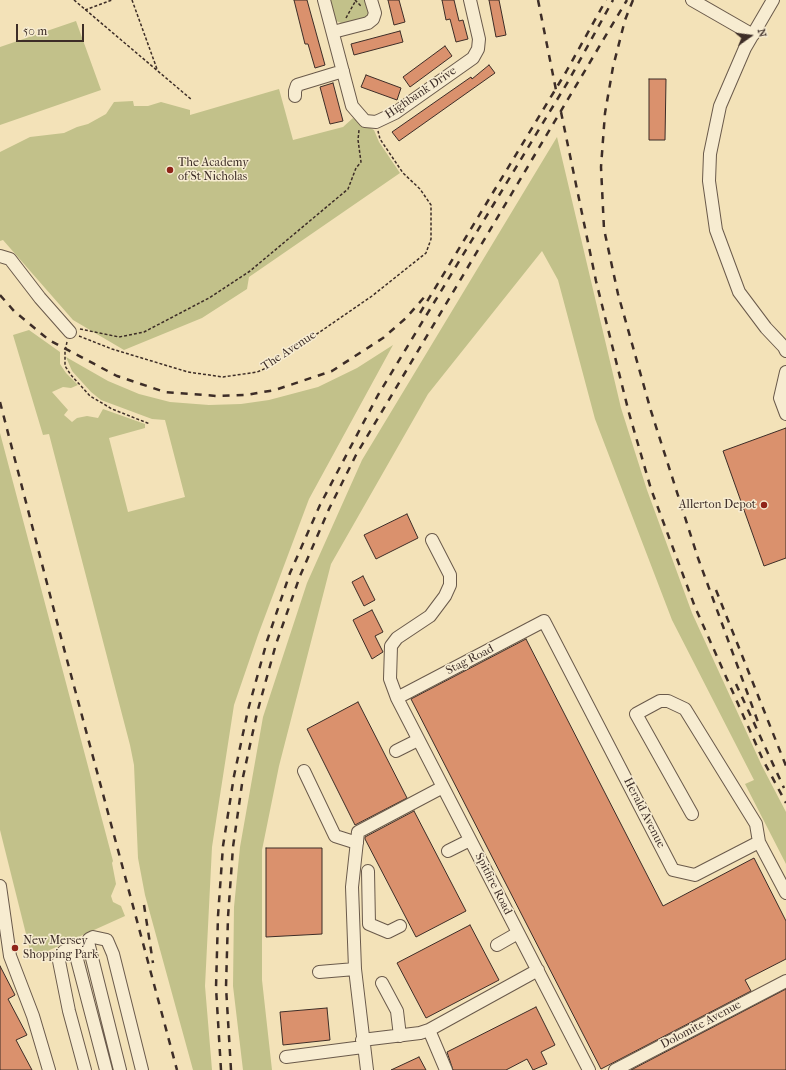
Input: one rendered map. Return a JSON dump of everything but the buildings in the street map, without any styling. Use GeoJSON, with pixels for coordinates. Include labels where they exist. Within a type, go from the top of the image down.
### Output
{"type":"FeatureCollection","features":[{"type":"Feature","properties":{"kind":"street"},"geometry":{"type":"LineString","coordinates":[[324,0],[336,31],[343,71],[352,106],[363,119]]}},
{"type":"Feature","properties":{"kind":"street"},"geometry":{"type":"LineString","coordinates":[[336,31],[368,23],[373,19],[375,13],[371,0]]}},
{"type":"Feature","properties":{"kind":"street","name":"Highbank Drive"},"geometry":{"type":"LineString","coordinates":[[363,119],[365,121],[376,122],[395,113],[472,58],[478,48],[479,39],[470,0]]}},
{"type":"Feature","properties":{"kind":"street"},"geometry":{"type":"LineString","coordinates":[[692,0],[753,35]]}},
{"type":"Feature","properties":{"kind":"street"},"geometry":{"type":"LineString","coordinates":[[773,0],[745,48],[720,106],[710,154],[709,181],[711,208],[722,251],[739,292],[766,328],[786,351]]}},
{"type":"Feature","properties":{"kind":"street"},"geometry":{"type":"LineString","coordinates":[[295,96],[295,91],[298,85],[343,71]]}},
{"type":"Feature","properties":{"kind":"street"},"geometry":{"type":"LineString","coordinates":[[0,256],[10,259],[40,298],[67,329]]}},
{"type":"Feature","properties":{"kind":"street"},"geometry":{"type":"LineString","coordinates":[[786,372],[780,398],[786,414]]}},
{"type":"Feature","properties":{"kind":"street","name":"Spitfire Road"},"geometry":{"type":"LineString","coordinates":[[432,540],[450,575],[450,585],[445,596],[430,616],[397,638],[392,646],[390,679],[396,698],[589,1070]]}},
{"type":"Feature","properties":{"kind":"street","name":"Stag Road"},"geometry":{"type":"LineString","coordinates":[[396,698],[544,622]]}},
{"type":"Feature","properties":{"kind":"street","name":"Herald Avenue"},"geometry":{"type":"LineString","coordinates":[[544,622],[673,870],[696,875],[759,842]]}},
{"type":"Feature","properties":{"kind":"street"},"geometry":{"type":"LineString","coordinates":[[692,814],[636,714],[660,701],[668,701],[685,709],[756,824],[759,842],[786,893]]}},
{"type":"Feature","properties":{"kind":"street"},"geometry":{"type":"LineString","coordinates":[[396,751],[418,740]]}},
{"type":"Feature","properties":{"kind":"street"},"geometry":{"type":"LineString","coordinates":[[304,771],[335,836],[357,843]]}},
{"type":"Feature","properties":{"kind":"street"},"geometry":{"type":"LineString","coordinates":[[367,1070],[362,1044],[354,969],[352,887],[358,832],[443,787]]}},
{"type":"Feature","properties":{"kind":"street"},"geometry":{"type":"LineString","coordinates":[[448,851],[470,840]]}},
{"type":"Feature","properties":{"kind":"street"},"geometry":{"type":"LineString","coordinates":[[368,871],[369,924],[388,932],[400,926]]}},
{"type":"Feature","properties":{"kind":"street"},"geometry":{"type":"LineString","coordinates":[[0,886],[10,956],[33,1016],[49,1070]]}},
{"type":"Feature","properties":{"kind":"street"},"geometry":{"type":"LineString","coordinates":[[353,901],[368,901]]}},
{"type":"Feature","properties":{"kind":"street"},"geometry":{"type":"LineString","coordinates":[[497,944],[518,933]]}},
{"type":"Feature","properties":{"kind":"street"},"geometry":{"type":"LineString","coordinates":[[85,1070],[69,1011],[59,961],[60,956],[64,951],[88,942],[89,939],[93,937],[107,940],[113,954],[142,1070]]}},
{"type":"Feature","properties":{"kind":"street"},"geometry":{"type":"LineString","coordinates":[[88,942],[120,1070]]}},
{"type":"Feature","properties":{"kind":"street"},"geometry":{"type":"LineString","coordinates":[[74,948],[106,1070]]}},
{"type":"Feature","properties":{"kind":"street"},"geometry":{"type":"LineString","coordinates":[[319,972],[354,969]]}},
{"type":"Feature","properties":{"kind":"street"},"geometry":{"type":"LineString","coordinates":[[286,1057],[362,1044],[429,1030],[538,970]]}},
{"type":"Feature","properties":{"kind":"street","name":"Dolomite Avenue"},"geometry":{"type":"LineString","coordinates":[[616,1070],[786,981]]}},
{"type":"Feature","properties":{"kind":"street"},"geometry":{"type":"LineString","coordinates":[[382,983],[397,1011],[400,1036]]}},
{"type":"Feature","properties":{"kind":"street"},"geometry":{"type":"LineString","coordinates":[[429,1030],[446,1070]]}},
{"type":"Feature","properties":{"kind":"path"},"geometry":{"type":"LineString","coordinates":[[74,0],[192,100]]}},
{"type":"Feature","properties":{"kind":"path"},"geometry":{"type":"LineString","coordinates":[[85,10],[112,0]]}},
{"type":"Feature","properties":{"kind":"path"},"geometry":{"type":"LineString","coordinates":[[132,0],[157,71]]}},
{"type":"Feature","properties":{"kind":"path"},"geometry":{"type":"LineString","coordinates":[[336,31],[356,0]]}},
{"type":"Feature","properties":{"kind":"path"},"geometry":{"type":"LineString","coordinates":[[150,424],[112,409],[90,396],[71,376],[65,366],[64,357],[67,329],[119,337],[144,332],[209,298],[250,270],[348,189],[356,168],[361,162],[358,140],[363,119]]}},
{"type":"Feature","properties":{"kind":"path","name":"The Avenue"},"geometry":{"type":"LineString","coordinates":[[67,329],[112,349],[188,372],[223,377],[256,372],[269,367],[372,296],[426,253],[430,240],[431,205],[420,189],[403,173],[380,139],[376,122]]}},
{"type":"Feature","properties":{"kind":"shaded area"},"geometry":{"type":"Polygon","coordinates":[[[330,0],[368,0],[370,17],[346,25],[336,21],[330,0]]]}},
{"type":"Feature","properties":{"kind":"shaded area"},"geometry":{"type":"Polygon","coordinates":[[[76,21],[101,90],[0,125],[0,47],[76,21]]]}},
{"type":"Feature","properties":{"kind":"shaded area","name":"The Academy of St Nicholas"},"geometry":{"type":"Polygon","coordinates":[[[279,89],[293,140],[343,127],[353,118],[374,130],[379,142],[400,173],[249,277],[247,289],[202,318],[124,350],[73,320],[3,240],[0,241],[0,152],[30,137],[64,133],[88,124],[106,114],[114,102],[133,101],[134,106],[148,106],[161,102],[190,110],[190,115],[279,89]]]}},
{"type":"Feature","properties":{"kind":"shaded area"},"geometry":{"type":"Polygon","coordinates":[[[557,137],[621,408],[647,490],[692,613],[762,766],[786,812],[786,864],[745,784],[754,780],[672,620],[595,419],[558,280],[542,251],[428,394],[331,564],[279,766],[262,850],[262,980],[272,1070],[243,1070],[233,986],[234,907],[240,847],[263,717],[307,583],[362,460],[557,137]]]}},
{"type":"Feature","properties":{"kind":"shaded area"},"geometry":{"type":"Polygon","coordinates":[[[29,330],[60,352],[60,364],[66,373],[78,385],[71,388],[63,387],[52,392],[68,410],[64,415],[72,422],[77,418],[87,416],[98,418],[103,409],[145,424],[145,428],[109,438],[128,512],[185,497],[165,420],[152,419],[101,400],[91,392],[72,371],[66,357],[108,381],[139,394],[170,402],[209,405],[241,404],[269,400],[318,387],[357,368],[393,345],[309,499],[258,635],[234,705],[212,847],[205,986],[212,1070],[193,1070],[145,895],[138,858],[134,765],[130,745],[49,434],[43,435],[13,335],[29,330]]]}},
{"type":"Feature","properties":{"kind":"shaded area"},"geometry":{"type":"Polygon","coordinates":[[[0,433],[113,861],[112,863],[116,884],[111,896],[113,902],[121,906],[125,916],[32,958],[0,830],[0,433]]]}},
{"type":"Feature","properties":{"kind":"railway"},"geometry":{"type":"LineString","coordinates":[[538,0],[556,90]]}},
{"type":"Feature","properties":{"kind":"railway"},"geometry":{"type":"LineString","coordinates":[[420,313],[566,72],[606,0]]}},
{"type":"Feature","properties":{"kind":"railway"},"geometry":{"type":"LineString","coordinates":[[221,1070],[216,988],[218,916],[223,846],[234,776],[248,710],[267,641],[290,573],[320,505],[378,395],[569,80],[613,0]]}},
{"type":"Feature","properties":{"kind":"railway"},"geometry":{"type":"LineString","coordinates":[[231,1070],[226,987],[228,917],[233,847],[243,777],[257,713],[276,644],[300,576],[329,509],[356,455],[627,0]]}},
{"type":"Feature","properties":{"kind":"railway"},"geometry":{"type":"LineString","coordinates":[[633,0],[625,20],[613,67],[605,113],[601,167],[604,229],[618,294],[651,411],[698,558],[758,722]]}},
{"type":"Feature","properties":{"kind":"railway"},"geometry":{"type":"LineString","coordinates":[[561,112],[596,281],[629,413],[651,489],[695,607],[763,760],[786,803]]}},
{"type":"Feature","properties":{"kind":"railway"},"geometry":{"type":"LineString","coordinates":[[0,295],[14,311],[49,340],[117,376],[165,392],[217,396],[246,395],[275,390],[332,371],[383,338],[406,318],[427,294]]}},
{"type":"Feature","properties":{"kind":"railway"},"geometry":{"type":"LineString","coordinates":[[0,402],[63,645],[177,1070]]}},
{"type":"Feature","properties":{"kind":"railway"},"geometry":{"type":"LineString","coordinates":[[716,590],[786,766]]}},
{"type":"Feature","properties":{"kind":"railway"},"geometry":{"type":"LineString","coordinates":[[736,684],[784,788]]}},
{"type":"Feature","properties":{"kind":"railway"},"geometry":{"type":"LineString","coordinates":[[144,905],[153,963]]}},
{"type":"Feature","properties":{"kind":"place","name":"The Academy of St Nicholas"},"geometry":{"type":"Point","coordinates":[170,170]}},
{"type":"Feature","properties":{"kind":"place","name":"Allerton Depot"},"geometry":{"type":"Point","coordinates":[764,505]}},
{"type":"Feature","properties":{"kind":"place","name":"New Mersey Shopping Park"},"geometry":{"type":"Point","coordinates":[15,948]}}]}
